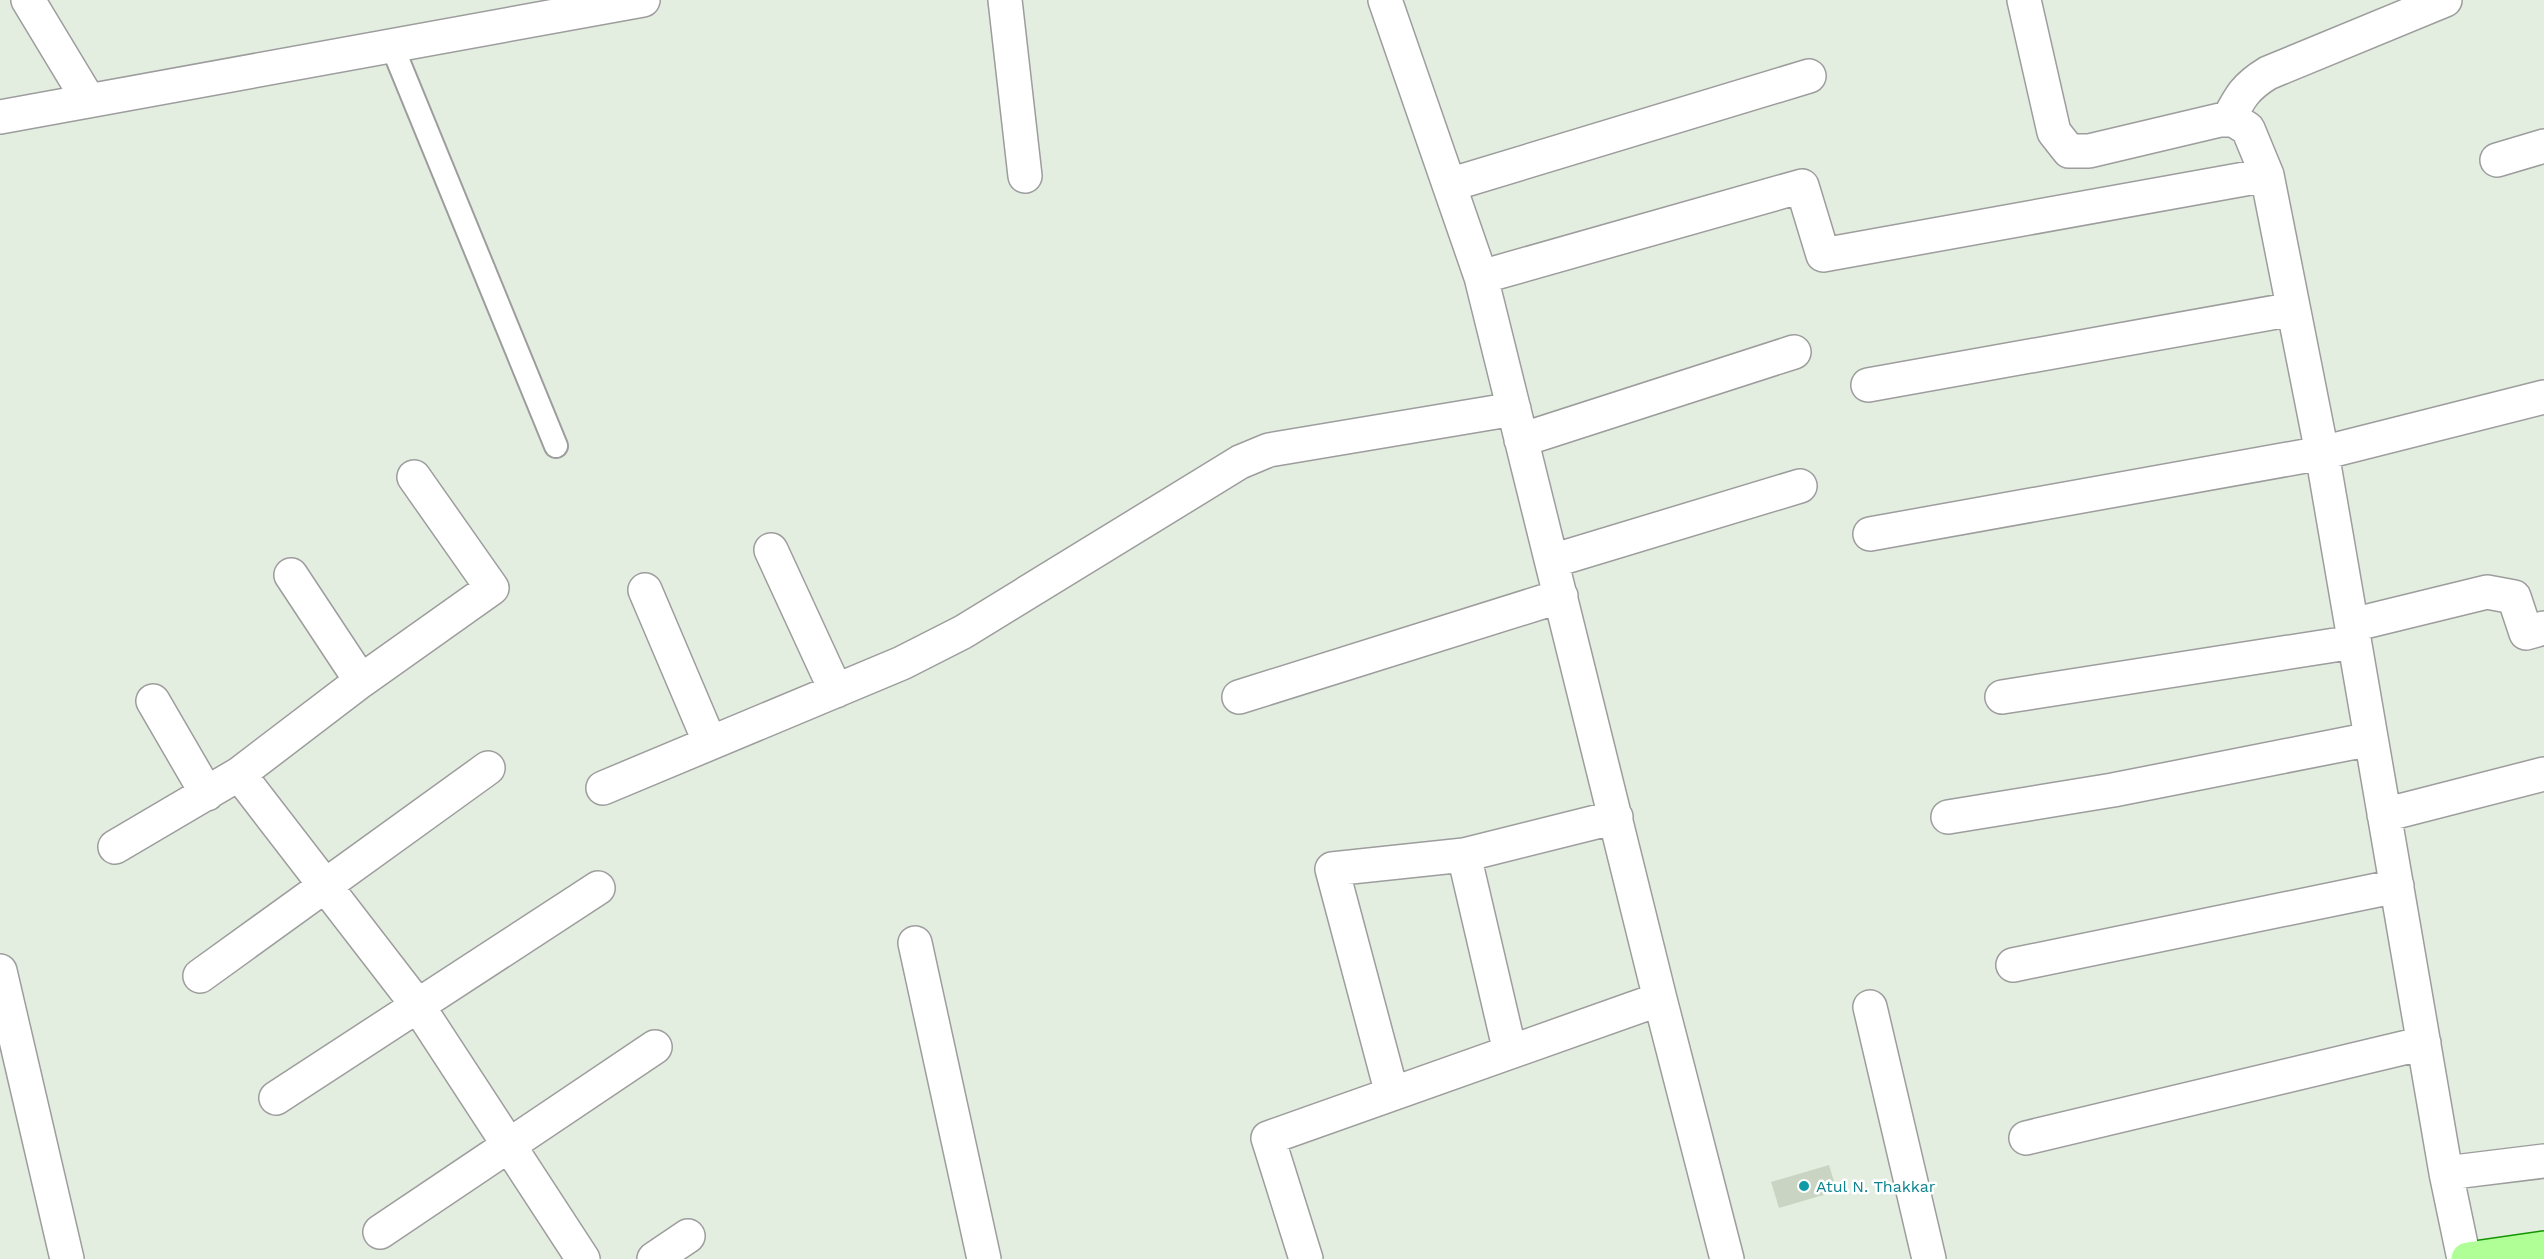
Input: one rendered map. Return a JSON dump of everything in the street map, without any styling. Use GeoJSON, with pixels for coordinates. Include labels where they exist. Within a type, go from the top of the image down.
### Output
{"type":"FeatureCollection","features":[{"type":"Feature","properties":{"kind":"main road"},"geometry":{"type":"LineString","coordinates":[[2466,1259],[2544,1248]]}},
{"type":"Feature","properties":{"kind":"street"},"geometry":{"type":"LineString","coordinates":[[28,0],[89,101]]}},
{"type":"Feature","properties":{"kind":"street"},"geometry":{"type":"LineString","coordinates":[[0,117],[643,0]]}},
{"type":"Feature","properties":{"kind":"street"},"geometry":{"type":"LineString","coordinates":[[1005,0],[1025,176]]}},
{"type":"Feature","properties":{"kind":"street"},"geometry":{"type":"LineString","coordinates":[[1385,0],[1481,277],[1660,999],[1727,1259]]}},
{"type":"Feature","properties":{"kind":"street"},"geometry":{"type":"LineString","coordinates":[[2024,0],[2054,132],[2069,151],[2089,151],[2220,120],[2234,120],[2248,129],[2267,175],[2322,453],[2446,1173],[2466,1259]]}},
{"type":"Feature","properties":{"kind":"street"},"geometry":{"type":"LineString","coordinates":[[2228,120],[2241,94],[2251,83],[2268,73],[2445,0]]}},
{"type":"Feature","properties":{"kind":"street"},"geometry":{"type":"LineString","coordinates":[[1449,186],[1809,76]]}},
{"type":"Feature","properties":{"kind":"street"},"geometry":{"type":"LineString","coordinates":[[2498,160],[2544,146]]}},
{"type":"Feature","properties":{"kind":"street"},"geometry":{"type":"LineString","coordinates":[[1481,277],[1802,186],[1823,255],[2267,175]]}},
{"type":"Feature","properties":{"kind":"street"},"geometry":{"type":"LineString","coordinates":[[1868,385],[2294,309]]}},
{"type":"Feature","properties":{"kind":"street"},"geometry":{"type":"LineString","coordinates":[[1521,440],[1794,352]]}},
{"type":"Feature","properties":{"kind":"street"},"geometry":{"type":"LineString","coordinates":[[1870,534],[2322,453],[2544,397]]}},
{"type":"Feature","properties":{"kind":"street"},"geometry":{"type":"LineString","coordinates":[[603,788],[902,663],[963,632],[1240,462],[1269,450],[1514,408]]}},
{"type":"Feature","properties":{"kind":"street"},"geometry":{"type":"LineString","coordinates":[[115,847],[238,774],[361,681],[492,588],[414,477]]}},
{"type":"Feature","properties":{"kind":"street"},"geometry":{"type":"LineString","coordinates":[[1552,561],[1800,486]]}},
{"type":"Feature","properties":{"kind":"street"},"geometry":{"type":"LineString","coordinates":[[771,550],[836,691]]}},
{"type":"Feature","properties":{"kind":"street"},"geometry":{"type":"LineString","coordinates":[[291,575],[361,681]]}},
{"type":"Feature","properties":{"kind":"street"},"geometry":{"type":"LineString","coordinates":[[645,590],[710,743]]}},
{"type":"Feature","properties":{"kind":"street"},"geometry":{"type":"LineString","coordinates":[[2002,697],[2353,633],[2487,592],[2514,597],[2526,633],[2544,628]]}},
{"type":"Feature","properties":{"kind":"street"},"geometry":{"type":"LineString","coordinates":[[1239,697],[1561,596]]}},
{"type":"Feature","properties":{"kind":"street"},"geometry":{"type":"LineString","coordinates":[[153,700],[207,794]]}},
{"type":"Feature","properties":{"kind":"street"},"geometry":{"type":"LineString","coordinates":[[1948,817],[2113,790],[2371,739]]}},
{"type":"Feature","properties":{"kind":"street"},"geometry":{"type":"LineString","coordinates":[[200,976],[488,768]]}},
{"type":"Feature","properties":{"kind":"street"},"geometry":{"type":"LineString","coordinates":[[238,774],[418,1006],[583,1259]]}},
{"type":"Feature","properties":{"kind":"street"},"geometry":{"type":"LineString","coordinates":[[2385,815],[2544,774]]}},
{"type":"Feature","properties":{"kind":"street"},"geometry":{"type":"LineString","coordinates":[[1392,1094],[1332,869],[1464,855],[1616,817]]}},
{"type":"Feature","properties":{"kind":"street"},"geometry":{"type":"LineString","coordinates":[[1464,855],[1510,1052]]}},
{"type":"Feature","properties":{"kind":"street"},"geometry":{"type":"LineString","coordinates":[[2013,965],[2100,949],[2397,886]]}},
{"type":"Feature","properties":{"kind":"street"},"geometry":{"type":"LineString","coordinates":[[276,1098],[598,888]]}},
{"type":"Feature","properties":{"kind":"street"},"geometry":{"type":"LineString","coordinates":[[915,943],[984,1259]]}},
{"type":"Feature","properties":{"kind":"street"},"geometry":{"type":"LineString","coordinates":[[0,971],[67,1259]]}},
{"type":"Feature","properties":{"kind":"street"},"geometry":{"type":"LineString","coordinates":[[1306,1259],[1268,1138],[1660,999]]}},
{"type":"Feature","properties":{"kind":"street"},"geometry":{"type":"LineString","coordinates":[[1869,1007],[1929,1259]]}},
{"type":"Feature","properties":{"kind":"street"},"geometry":{"type":"LineString","coordinates":[[2026,1138],[2424,1043]]}},
{"type":"Feature","properties":{"kind":"street"},"geometry":{"type":"LineString","coordinates":[[380,1232],[655,1047]]}},
{"type":"Feature","properties":{"kind":"street"},"geometry":{"type":"LineString","coordinates":[[2446,1173],[2544,1161]]}},
{"type":"Feature","properties":{"kind":"street"},"geometry":{"type":"LineString","coordinates":[[654,1259],[688,1236]]}},
{"type":"Feature","properties":{"kind":"lane"},"geometry":{"type":"LineString","coordinates":[[392,46],[556,446]]}},
{"type":"Feature","properties":{"kind":"building","name":"Atul N. Thakkar"},"geometry":{"type":"Polygon","coordinates":[[[1829,1165],[1837,1191],[1779,1208],[1771,1182],[1829,1165]]]}},
{"type":"Feature","properties":{"kind":"place","name":"Atul N. Thakkar"},"geometry":{"type":"Point","coordinates":[1804,1186]}}]}
